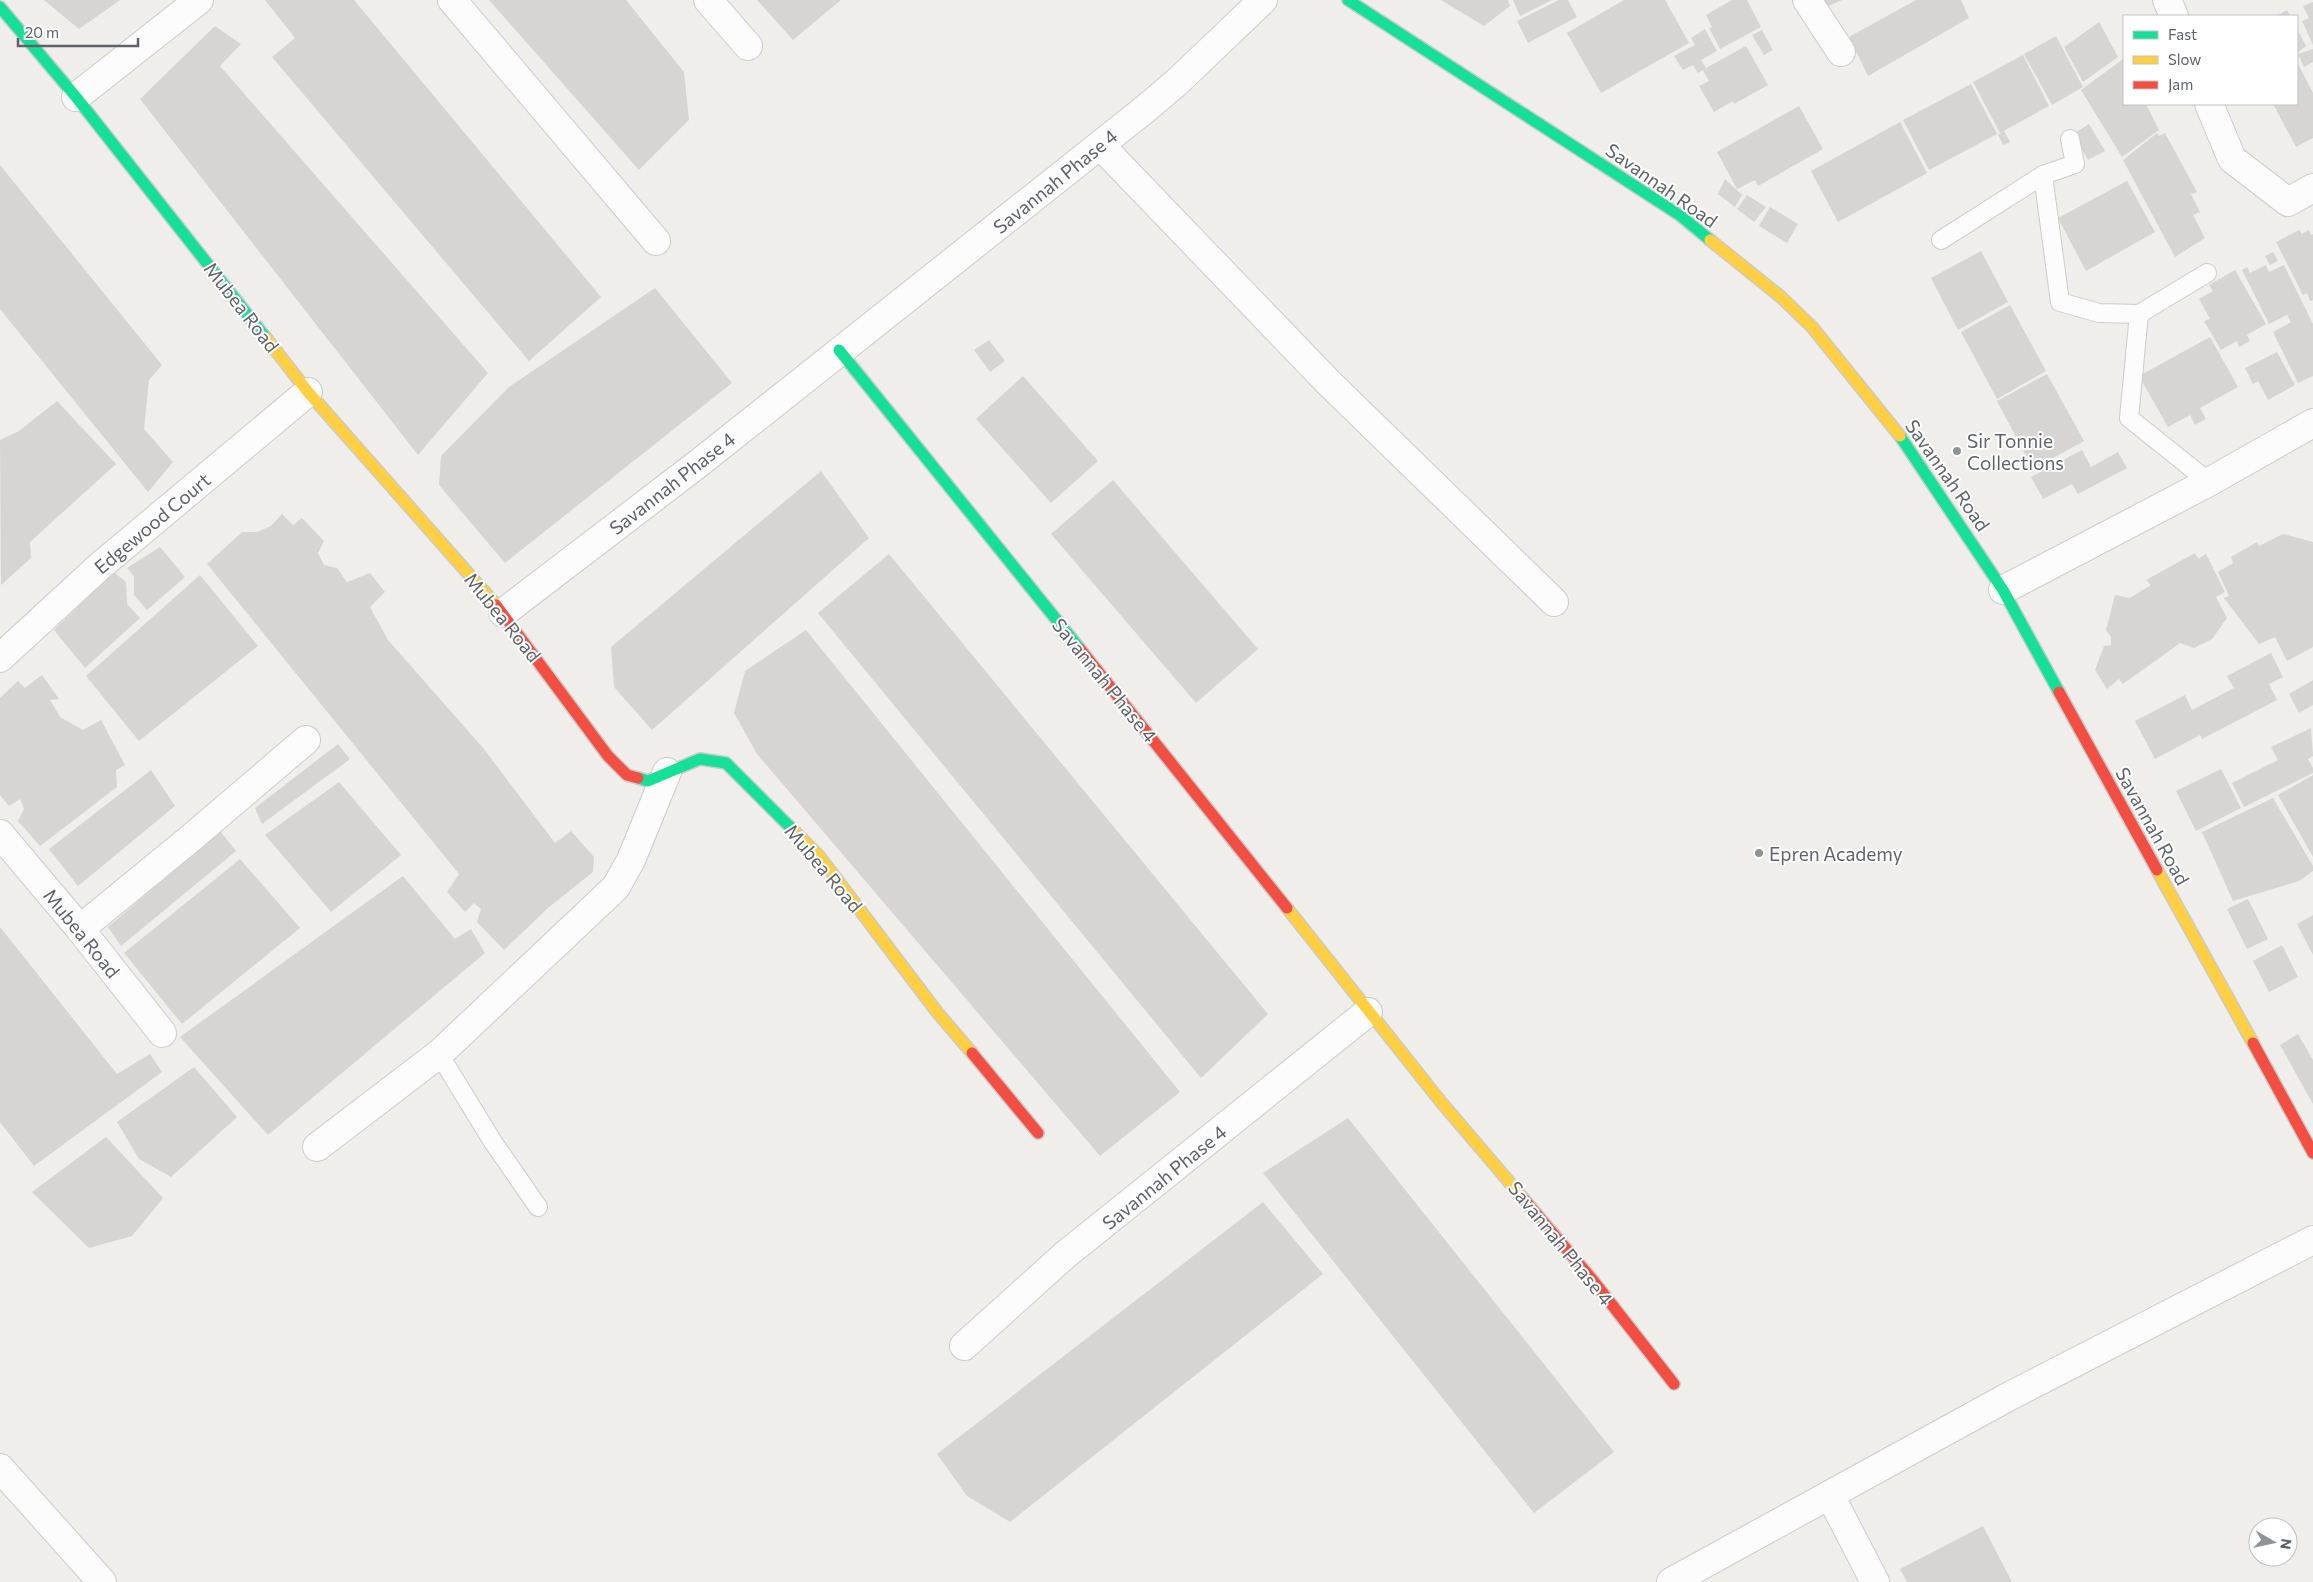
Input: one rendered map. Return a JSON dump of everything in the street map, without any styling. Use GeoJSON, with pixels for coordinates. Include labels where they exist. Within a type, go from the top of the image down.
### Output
{"type":"FeatureCollection","features":[{"type":"Feature","properties":{"kind":"street"},"geometry":{"type":"LineString","coordinates":[[76,97],[199,0]]}},
{"type":"Feature","properties":{"kind":"street"},"geometry":{"type":"LineString","coordinates":[[452,0],[656,241]]}},
{"type":"Feature","properties":{"kind":"street"},"geometry":{"type":"LineString","coordinates":[[708,0],[748,46]]}},
{"type":"Feature","properties":{"kind":"street","name":"Savannah Phase 4"},"geometry":{"type":"LineString","coordinates":[[503,613],[699,463],[839,350],[907,299],[1100,145],[1176,83],[1262,0]]}},
{"type":"Feature","properties":{"kind":"street","name":"Savannah Road"},"geometry":{"type":"LineString","coordinates":[[1348,0],[1681,216],[1781,297],[1812,327],[1860,384],[1898,433],[1950,508],[2003,590],[2313,1153]]}},
{"type":"Feature","properties":{"kind":"street"},"geometry":{"type":"LineString","coordinates":[[1807,0],[1841,52]]}},
{"type":"Feature","properties":{"kind":"street"},"geometry":{"type":"LineString","coordinates":[[2167,0],[2174,15]]}},
{"type":"Feature","properties":{"kind":"street","name":"Mubea Road"},"geometry":{"type":"LineString","coordinates":[[0,7],[76,97],[308,392],[503,613],[608,756],[627,775],[648,782],[700,759],[726,763],[738,773],[819,856],[965,1048],[1038,1133]]}},
{"type":"Feature","properties":{"kind":"street"},"geometry":{"type":"LineString","coordinates":[[2209,105],[2232,159],[2288,202],[2313,188]]}},
{"type":"Feature","properties":{"kind":"street"},"geometry":{"type":"LineString","coordinates":[[1100,145],[1328,382],[1554,602]]}},
{"type":"Feature","properties":{"kind":"street","name":"Savannah Phase 4"},"geometry":{"type":"LineString","coordinates":[[839,350],[1233,839],[1368,1012],[1441,1102],[1591,1278],[1674,1384]]}},
{"type":"Feature","properties":{"kind":"street","name":"Edgewood Court"},"geometry":{"type":"LineString","coordinates":[[0,658],[100,566],[308,392]]}},
{"type":"Feature","properties":{"kind":"street"},"geometry":{"type":"LineString","coordinates":[[2003,590],[2209,482],[2313,423]]}},
{"type":"Feature","properties":{"kind":"street"},"geometry":{"type":"LineString","coordinates":[[80,929],[306,740]]}},
{"type":"Feature","properties":{"kind":"street"},"geometry":{"type":"LineString","coordinates":[[317,1147],[439,1054],[616,887],[631,860],[668,772]]}},
{"type":"Feature","properties":{"kind":"street","name":"Mubea Road"},"geometry":{"type":"LineString","coordinates":[[0,834],[80,929],[162,1033]]}},
{"type":"Feature","properties":{"kind":"street","name":"Savannah Phase 4"},"geometry":{"type":"LineString","coordinates":[[964,1346],[1065,1255],[1368,1012]]}},
{"type":"Feature","properties":{"kind":"street"},"geometry":{"type":"LineString","coordinates":[[1671,1582],[2014,1394],[2313,1240]]}},
{"type":"Feature","properties":{"kind":"street"},"geometry":{"type":"LineString","coordinates":[[0,1468],[102,1582]]}},
{"type":"Feature","properties":{"kind":"street"},"geometry":{"type":"LineString","coordinates":[[1830,1495],[1875,1582]]}},
{"type":"Feature","properties":{"kind":"lane"},"geometry":{"type":"LineString","coordinates":[[1941,240],[2043,175],[2075,164],[2070,139]]}},
{"type":"Feature","properties":{"kind":"lane"},"geometry":{"type":"LineString","coordinates":[[2043,175],[2060,302],[2099,313],[2139,314],[2207,273]]}},
{"type":"Feature","properties":{"kind":"lane"},"geometry":{"type":"LineString","coordinates":[[2139,314],[2129,418],[2209,482]]}},
{"type":"Feature","properties":{"kind":"lane"},"geometry":{"type":"LineString","coordinates":[[439,1054],[493,1142],[538,1207]]}},
{"type":"Feature","properties":{"kind":"building"},"geometry":{"type":"Polygon","coordinates":[[[44,0],[120,0],[79,29],[44,0]]]}},
{"type":"Feature","properties":{"kind":"building"},"geometry":{"type":"Polygon","coordinates":[[[265,0],[354,0],[601,297],[529,361],[272,57],[295,38],[265,0]]]}},
{"type":"Feature","properties":{"kind":"building"},"geometry":{"type":"Polygon","coordinates":[[[489,0],[626,0],[684,72],[689,120],[639,170],[489,0]]]}},
{"type":"Feature","properties":{"kind":"building"},"geometry":{"type":"Polygon","coordinates":[[[757,0],[841,0],[793,40],[757,0]]]}},
{"type":"Feature","properties":{"kind":"building"},"geometry":{"type":"Polygon","coordinates":[[[1441,0],[1508,0],[1510,6],[1484,26],[1441,0]]]}},
{"type":"Feature","properties":{"kind":"building"},"geometry":{"type":"Polygon","coordinates":[[[1513,0],[1552,0],[1520,16],[1513,0]]]}},
{"type":"Feature","properties":{"kind":"building"},"geometry":{"type":"Polygon","coordinates":[[[1559,0],[1568,0],[1577,17],[1528,43],[1517,21],[1559,0]]]}},
{"type":"Feature","properties":{"kind":"building"},"geometry":{"type":"Polygon","coordinates":[[[1624,0],[1665,0],[1689,43],[1601,93],[1567,33],[1624,0]]]}},
{"type":"Feature","properties":{"kind":"building"},"geometry":{"type":"Polygon","coordinates":[[[1732,0],[1747,0],[1761,27],[1720,49],[1709,28],[1712,27],[1706,15],[1732,0]]]}},
{"type":"Feature","properties":{"kind":"building"},"geometry":{"type":"Polygon","coordinates":[[[1823,0],[1842,0],[1826,7],[1823,0]]]}},
{"type":"Feature","properties":{"kind":"building"},"geometry":{"type":"Polygon","coordinates":[[[1916,0],[1961,0],[1969,18],[1868,76],[1849,37],[1916,0]]]}},
{"type":"Feature","properties":{"kind":"building"},"geometry":{"type":"Polygon","coordinates":[[[2313,2],[2313,45],[2302,21],[2309,18],[2303,6],[2313,2]]]}},
{"type":"Feature","properties":{"kind":"building"},"geometry":{"type":"Polygon","coordinates":[[[2287,10],[2290,15],[2278,15],[2287,10]]]}},
{"type":"Feature","properties":{"kind":"building"},"geometry":{"type":"Polygon","coordinates":[[[2099,22],[2118,57],[2083,82],[2064,47],[2099,22]]]}},
{"type":"Feature","properties":{"kind":"building"},"geometry":{"type":"Polygon","coordinates":[[[215,26],[241,44],[220,66],[488,373],[418,455],[140,99],[215,26]]]}},
{"type":"Feature","properties":{"kind":"building"},"geometry":{"type":"Polygon","coordinates":[[[1705,29],[1717,51],[1701,60],[1706,68],[1746,46],[1768,85],[1734,104],[1733,101],[1714,112],[1699,86],[1709,81],[1703,70],[1698,73],[1693,65],[1683,70],[1674,56],[1695,45],[1691,38],[1705,29]]]}},
{"type":"Feature","properties":{"kind":"building"},"geometry":{"type":"Polygon","coordinates":[[[1762,30],[1773,50],[1764,55],[1752,35],[1762,30]]]}},
{"type":"Feature","properties":{"kind":"building"},"geometry":{"type":"Polygon","coordinates":[[[2298,31],[2306,46],[2298,52],[2298,31]]]}},
{"type":"Feature","properties":{"kind":"building"},"geometry":{"type":"Polygon","coordinates":[[[2056,36],[2083,87],[2052,105],[2024,54],[2056,36]]]}},
{"type":"Feature","properties":{"kind":"building"},"geometry":{"type":"Polygon","coordinates":[[[2313,49],[2313,62],[2304,67],[2298,54],[2313,49]]]}},
{"type":"Feature","properties":{"kind":"building"},"geometry":{"type":"Polygon","coordinates":[[[2023,55],[2049,106],[2000,133],[1973,82],[2023,55]]]}},
{"type":"Feature","properties":{"kind":"building"},"geometry":{"type":"Polygon","coordinates":[[[2123,59],[2123,105],[2146,105],[2159,130],[2122,157],[2081,90],[2123,59]]]}},
{"type":"Feature","properties":{"kind":"building"},"geometry":{"type":"Polygon","coordinates":[[[2298,64],[2313,93],[2313,138],[2296,147],[2274,105],[2298,105],[2298,64]]]}},
{"type":"Feature","properties":{"kind":"building"},"geometry":{"type":"Polygon","coordinates":[[[1971,84],[1997,134],[1929,170],[1903,120],[1971,84]]]}},
{"type":"Feature","properties":{"kind":"building"},"geometry":{"type":"Polygon","coordinates":[[[1799,106],[1823,149],[1758,186],[1755,180],[1737,189],[1717,152],[1799,106]]]}},
{"type":"Feature","properties":{"kind":"building"},"geometry":{"type":"Polygon","coordinates":[[[1900,122],[1927,173],[1838,222],[1811,171],[1900,122]]]}},
{"type":"Feature","properties":{"kind":"building"},"geometry":{"type":"Polygon","coordinates":[[[2089,124],[2105,151],[2088,160],[2073,134],[2089,124]]]}},
{"type":"Feature","properties":{"kind":"building"},"geometry":{"type":"Polygon","coordinates":[[[2004,131],[2010,142],[2003,145],[1998,135],[2004,131]]]}},
{"type":"Feature","properties":{"kind":"building"},"geometry":{"type":"Polygon","coordinates":[[[2157,133],[2159,136],[2165,133],[2197,192],[2191,194],[2200,212],[2193,215],[2205,238],[2175,257],[2123,160],[2157,133]]]}},
{"type":"Feature","properties":{"kind":"building"},"geometry":{"type":"Polygon","coordinates":[[[0,165],[162,365],[149,380],[144,429],[173,462],[148,492],[0,309],[0,165]]]}},
{"type":"Feature","properties":{"kind":"building"},"geometry":{"type":"Polygon","coordinates":[[[1725,179],[1742,195],[1735,207],[1718,194],[1725,179]]]}},
{"type":"Feature","properties":{"kind":"building"},"geometry":{"type":"Polygon","coordinates":[[[2127,181],[2155,232],[2086,271],[2058,218],[2127,181]]]}},
{"type":"Feature","properties":{"kind":"building"},"geometry":{"type":"Polygon","coordinates":[[[1747,195],[1766,207],[1754,222],[1737,209],[1747,195]]]}},
{"type":"Feature","properties":{"kind":"building"},"geometry":{"type":"Polygon","coordinates":[[[1770,207],[1798,224],[1787,243],[1759,226],[1770,207]]]}},
{"type":"Feature","properties":{"kind":"building"},"geometry":{"type":"Polygon","coordinates":[[[2299,230],[2302,234],[2309,230],[2311,235],[2313,234],[2313,300],[2310,301],[2307,293],[2303,295],[2276,242],[2299,230]]]}},
{"type":"Feature","properties":{"kind":"building"},"geometry":{"type":"Polygon","coordinates":[[[1981,251],[2008,302],[1958,330],[1931,278],[1981,251]]]}},
{"type":"Feature","properties":{"kind":"building"},"geometry":{"type":"Polygon","coordinates":[[[2273,252],[2278,261],[2270,265],[2265,256],[2273,252]]]}},
{"type":"Feature","properties":{"kind":"building"},"geometry":{"type":"Polygon","coordinates":[[[2266,265],[2269,272],[2284,265],[2313,324],[2313,376],[2298,383],[2273,332],[2291,322],[2287,315],[2269,324],[2242,270],[2247,267],[2250,273],[2266,265]]]}},
{"type":"Feature","properties":{"kind":"building"},"geometry":{"type":"Polygon","coordinates":[[[2235,270],[2266,324],[2247,335],[2250,341],[2239,347],[2237,341],[2221,350],[2204,321],[2210,319],[2199,299],[2213,291],[2209,285],[2235,270]]]}},
{"type":"Feature","properties":{"kind":"building"},"geometry":{"type":"Polygon","coordinates":[[[655,288],[732,383],[505,563],[439,485],[441,456],[509,387],[655,288]]]}},
{"type":"Feature","properties":{"kind":"building"},"geometry":{"type":"Polygon","coordinates":[[[2010,305],[2046,371],[1997,399],[1961,332],[2010,305]]]}},
{"type":"Feature","properties":{"kind":"building"},"geometry":{"type":"Polygon","coordinates":[[[2210,337],[2238,387],[2200,408],[2206,419],[2195,425],[2190,415],[2168,427],[2139,376],[2210,337]]]}},
{"type":"Feature","properties":{"kind":"building"},"geometry":{"type":"Polygon","coordinates":[[[989,340],[1005,361],[990,372],[974,350],[989,340]]]}},
{"type":"Feature","properties":{"kind":"building"},"geometry":{"type":"Polygon","coordinates":[[[2277,352],[2295,385],[2268,400],[2258,381],[2253,384],[2245,368],[2277,352]]]}},
{"type":"Feature","properties":{"kind":"building"},"geometry":{"type":"Polygon","coordinates":[[[2047,374],[2084,441],[2033,469],[1997,401],[2047,374]]]}},
{"type":"Feature","properties":{"kind":"building"},"geometry":{"type":"Polygon","coordinates":[[[1023,376],[1098,461],[1051,503],[976,419],[1023,376]]]}},
{"type":"Feature","properties":{"kind":"building"},"geometry":{"type":"Polygon","coordinates":[[[57,401],[116,464],[30,542],[31,558],[1,585],[0,440],[19,431],[57,401]]]}},
{"type":"Feature","properties":{"kind":"building"},"geometry":{"type":"Polygon","coordinates":[[[2082,450],[2091,467],[2118,452],[2127,468],[2078,494],[2072,484],[2043,499],[2031,477],[2082,450]]]}},
{"type":"Feature","properties":{"kind":"building"},"geometry":{"type":"Polygon","coordinates":[[[821,471],[869,538],[652,730],[614,687],[611,647],[821,471]]]}},
{"type":"Feature","properties":{"kind":"building"},"geometry":{"type":"Polygon","coordinates":[[[1113,480],[1258,649],[1196,703],[1051,534],[1113,480]]]}},
{"type":"Feature","properties":{"kind":"building"},"geometry":{"type":"Polygon","coordinates":[[[282,514],[293,525],[302,518],[324,541],[318,553],[324,565],[337,568],[347,582],[370,573],[385,592],[370,607],[388,640],[484,749],[555,843],[571,831],[594,857],[593,872],[549,907],[504,950],[477,922],[481,909],[474,903],[465,912],[447,892],[459,874],[207,564],[242,532],[257,532],[271,526],[282,514]]]}},
{"type":"Feature","properties":{"kind":"building"},"geometry":{"type":"Polygon","coordinates":[[[2283,534],[2313,542],[2313,647],[2287,661],[2275,637],[2259,644],[2224,598],[2229,596],[2218,572],[2233,563],[2231,557],[2257,542],[2259,546],[2283,534]]]}},
{"type":"Feature","properties":{"kind":"building"},"geometry":{"type":"Polygon","coordinates":[[[160,547],[185,577],[147,610],[134,595],[134,576],[127,568],[160,547]]]}},
{"type":"Feature","properties":{"kind":"building"},"geometry":{"type":"Polygon","coordinates":[[[2195,553],[2198,559],[2206,554],[2225,592],[2216,597],[2227,618],[2212,639],[2194,648],[2180,643],[2123,684],[2119,679],[2107,689],[2095,670],[2104,646],[2111,645],[2111,637],[2106,630],[2115,595],[2130,598],[2151,585],[2146,580],[2195,553]]]}},
{"type":"Feature","properties":{"kind":"building"},"geometry":{"type":"Polygon","coordinates":[[[889,554],[1268,1014],[1201,1078],[818,613],[889,554]]]}},
{"type":"Feature","properties":{"kind":"building"},"geometry":{"type":"Polygon","coordinates":[[[114,572],[126,582],[127,604],[140,618],[85,668],[54,630],[114,572]]]}},
{"type":"Feature","properties":{"kind":"building"},"geometry":{"type":"Polygon","coordinates":[[[200,575],[258,646],[139,741],[86,676],[200,575]]]}},
{"type":"Feature","properties":{"kind":"building"},"geometry":{"type":"Polygon","coordinates":[[[806,630],[1180,1092],[1100,1156],[757,754],[734,713],[745,671],[806,630]]]}},
{"type":"Feature","properties":{"kind":"building"},"geometry":{"type":"Polygon","coordinates":[[[2271,653],[2283,677],[2269,684],[2277,700],[2202,739],[2200,735],[2155,759],[2135,721],[2185,695],[2192,710],[2234,688],[2227,676],[2271,653]]]}},
{"type":"Feature","properties":{"kind":"building"},"geometry":{"type":"Polygon","coordinates":[[[42,675],[59,699],[50,700],[60,717],[83,730],[101,720],[125,765],[116,770],[117,787],[40,846],[18,821],[24,809],[20,799],[9,806],[0,795],[0,698],[18,681],[25,688],[42,675]]]}},
{"type":"Feature","properties":{"kind":"building"},"geometry":{"type":"Polygon","coordinates":[[[2313,680],[2313,705],[2299,713],[2289,694],[2313,680]]]}},
{"type":"Feature","properties":{"kind":"building"},"geometry":{"type":"Polygon","coordinates":[[[2311,728],[2313,756],[2308,759],[2313,768],[2313,773],[2244,807],[2232,783],[2278,760],[2271,747],[2311,728]]]}},
{"type":"Feature","properties":{"kind":"building"},"geometry":{"type":"Polygon","coordinates":[[[338,744],[350,759],[262,824],[255,808],[338,744]]]}},
{"type":"Feature","properties":{"kind":"building"},"geometry":{"type":"Polygon","coordinates":[[[2221,769],[2241,808],[2196,831],[2176,791],[2221,769]]]}},
{"type":"Feature","properties":{"kind":"building"},"geometry":{"type":"Polygon","coordinates":[[[151,770],[175,806],[78,886],[49,849],[151,770]]]}},
{"type":"Feature","properties":{"kind":"building"},"geometry":{"type":"Polygon","coordinates":[[[2313,775],[2313,857],[2278,795],[2313,775]]]}},
{"type":"Feature","properties":{"kind":"building"},"geometry":{"type":"Polygon","coordinates":[[[339,782],[401,855],[331,912],[265,835],[339,782]]]}},
{"type":"Feature","properties":{"kind":"building"},"geometry":{"type":"Polygon","coordinates":[[[2273,798],[2313,866],[2313,871],[2299,881],[2233,901],[2202,832],[2273,798]]]}},
{"type":"Feature","properties":{"kind":"building"},"geometry":{"type":"Polygon","coordinates":[[[220,831],[236,851],[121,946],[108,927],[220,831]]]}},
{"type":"Feature","properties":{"kind":"building"},"geometry":{"type":"Polygon","coordinates":[[[240,859],[300,928],[182,1024],[124,953],[240,859]]]}},
{"type":"Feature","properties":{"kind":"building"},"geometry":{"type":"Polygon","coordinates":[[[403,876],[455,939],[471,929],[485,953],[268,1135],[180,1037],[403,876]]]}},
{"type":"Feature","properties":{"kind":"building"},"geometry":{"type":"Polygon","coordinates":[[[2248,899],[2268,939],[2247,949],[2227,909],[2248,899]]]}},
{"type":"Feature","properties":{"kind":"building"},"geometry":{"type":"Polygon","coordinates":[[[2313,915],[2313,955],[2297,924],[2313,915]]]}},
{"type":"Feature","properties":{"kind":"building"},"geometry":{"type":"Polygon","coordinates":[[[0,927],[117,1074],[150,1054],[162,1072],[34,1166],[0,1122],[0,927]]]}},
{"type":"Feature","properties":{"kind":"building"},"geometry":{"type":"Polygon","coordinates":[[[2282,945],[2298,977],[2269,992],[2253,961],[2282,945]]]}},
{"type":"Feature","properties":{"kind":"building"},"geometry":{"type":"Polygon","coordinates":[[[2298,1034],[2313,1060],[2313,1104],[2280,1045],[2298,1034]]]}},
{"type":"Feature","properties":{"kind":"building"},"geometry":{"type":"Polygon","coordinates":[[[194,1067],[237,1117],[171,1177],[139,1159],[117,1122],[194,1067]]]}},
{"type":"Feature","properties":{"kind":"building"},"geometry":{"type":"Polygon","coordinates":[[[1348,1118],[1614,1452],[1534,1513],[1263,1173],[1348,1118]]]}},
{"type":"Feature","properties":{"kind":"building"},"geometry":{"type":"Polygon","coordinates":[[[106,1137],[163,1198],[132,1236],[89,1248],[32,1192],[106,1137]]]}},
{"type":"Feature","properties":{"kind":"building"},"geometry":{"type":"Polygon","coordinates":[[[1263,1202],[1323,1274],[1010,1522],[967,1496],[937,1454],[1263,1202]]]}},
{"type":"Feature","properties":{"kind":"building"},"geometry":{"type":"Polygon","coordinates":[[[1983,1526],[2012,1582],[1907,1582],[1900,1569],[1983,1526]]]}},
{"type":"Feature","properties":{"kind":"traffic: fast"},"geometry":{"type":"LineString","coordinates":[[1348,0],[1681,216],[1710,240]]}},
{"type":"Feature","properties":{"kind":"traffic: fast"},"geometry":{"type":"LineString","coordinates":[[0,7],[76,97],[266,338]]}},
{"type":"Feature","properties":{"kind":"traffic: fast"},"geometry":{"type":"LineString","coordinates":[[839,350],[1080,649]]}},
{"type":"Feature","properties":{"kind":"traffic: fast"},"geometry":{"type":"LineString","coordinates":[[1900,436],[2003,590],[2059,692]]}},
{"type":"Feature","properties":{"kind":"traffic: fast"},"geometry":{"type":"LineString","coordinates":[[638,778],[648,781],[700,759],[726,763],[795,832]]}},
{"type":"Feature","properties":{"kind":"traffic: slow"},"geometry":{"type":"LineString","coordinates":[[1710,240],[1781,297],[1812,327],[1900,436]]}},
{"type":"Feature","properties":{"kind":"traffic: slow"},"geometry":{"type":"LineString","coordinates":[[266,338],[308,392],[496,605]]}},
{"type":"Feature","properties":{"kind":"traffic: slow"},"geometry":{"type":"LineString","coordinates":[[795,832],[819,856],[937,1012],[972,1053]]}},
{"type":"Feature","properties":{"kind":"traffic: slow"},"geometry":{"type":"LineString","coordinates":[[2157,870],[2253,1043]]}},
{"type":"Feature","properties":{"kind":"traffic: slow"},"geometry":{"type":"LineString","coordinates":[[1287,908],[1441,1102],[1522,1197]]}},
{"type":"Feature","properties":{"kind":"traffic: jam"},"geometry":{"type":"LineString","coordinates":[[496,605],[608,756],[627,775],[638,778]]}},
{"type":"Feature","properties":{"kind":"traffic: jam"},"geometry":{"type":"LineString","coordinates":[[1080,649],[1287,908]]}},
{"type":"Feature","properties":{"kind":"traffic: jam"},"geometry":{"type":"LineString","coordinates":[[2059,692],[2157,870]]}},
{"type":"Feature","properties":{"kind":"traffic: jam"},"geometry":{"type":"LineString","coordinates":[[2253,1043],[2313,1153]]}},
{"type":"Feature","properties":{"kind":"traffic: jam"},"geometry":{"type":"LineString","coordinates":[[972,1053],[1038,1133]]}},
{"type":"Feature","properties":{"kind":"traffic: jam"},"geometry":{"type":"LineString","coordinates":[[1522,1197],[1591,1278],[1674,1384]]}},
{"type":"Feature","properties":{"kind":"place","name":"Sir Tonnie Collections"},"geometry":{"type":"Point","coordinates":[1957,451]}},
{"type":"Feature","properties":{"kind":"place","name":"Epren Academy"},"geometry":{"type":"Point","coordinates":[1759,853]}}]}
